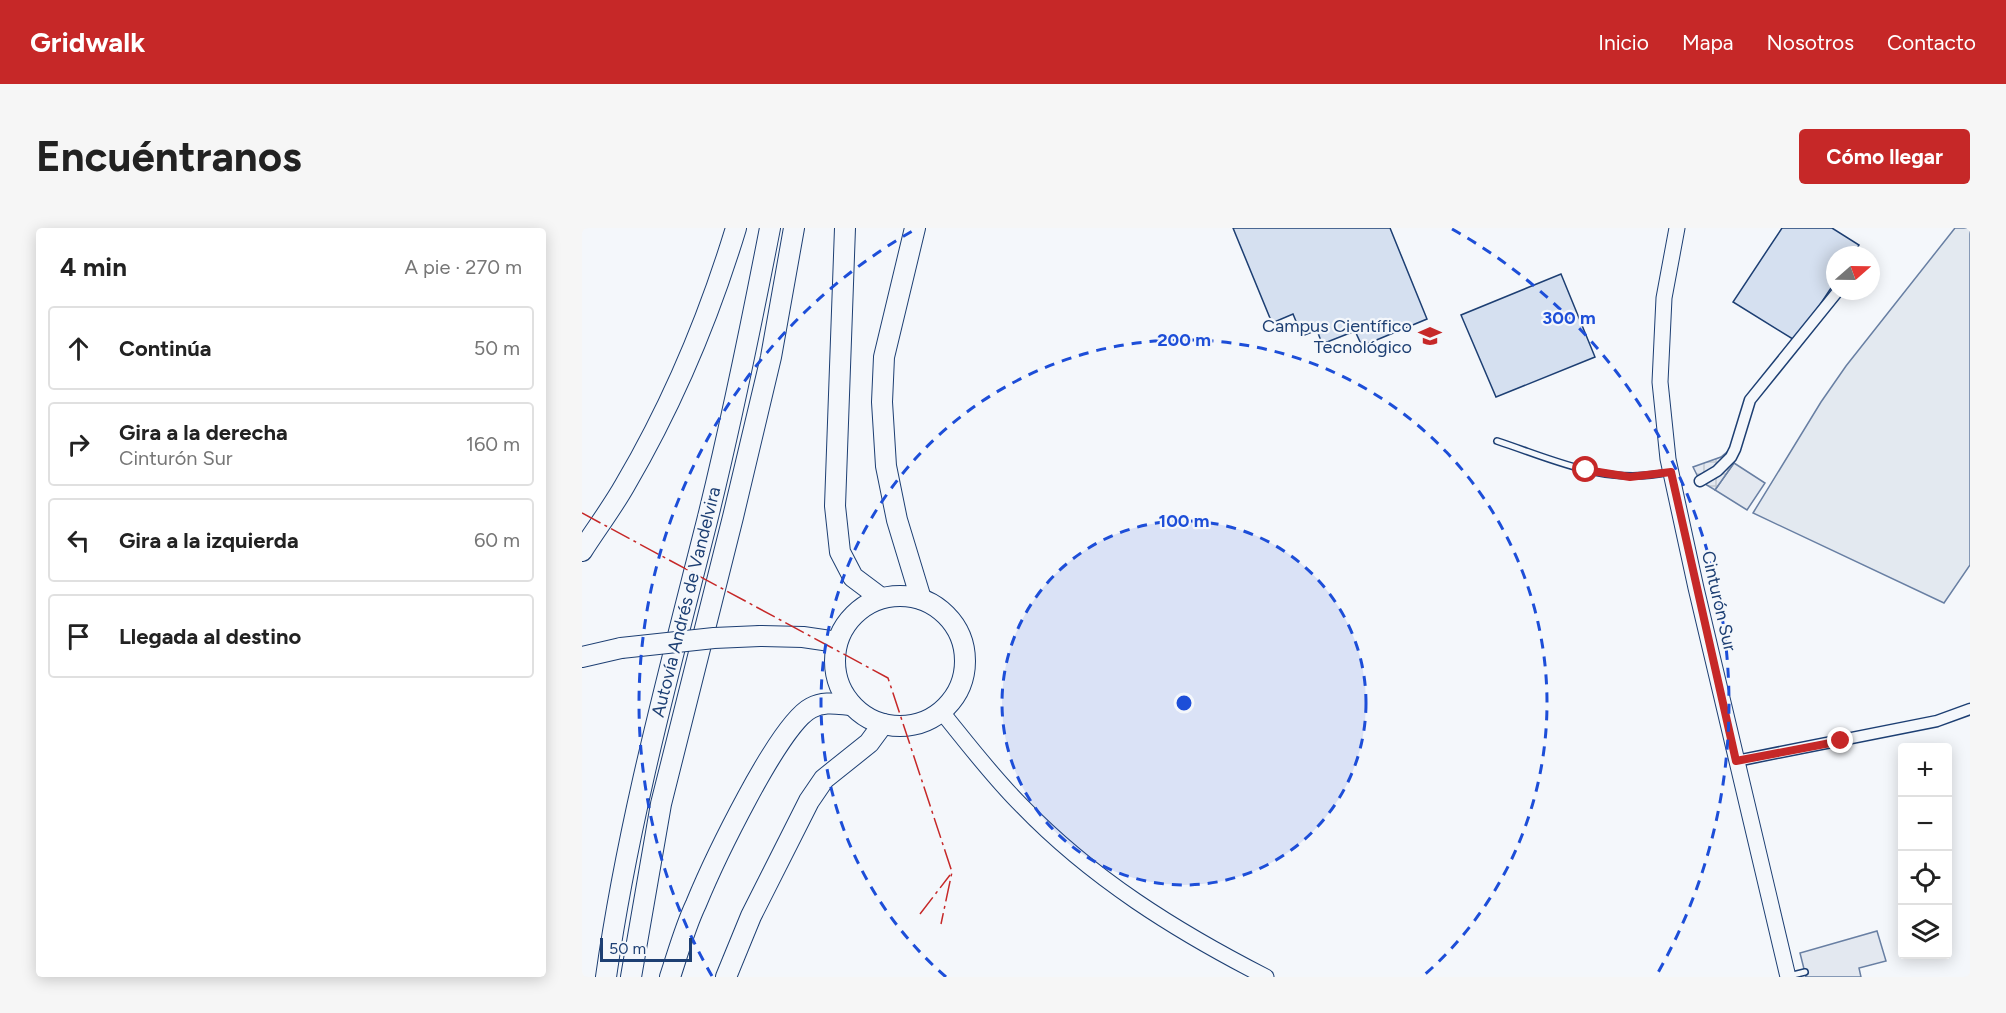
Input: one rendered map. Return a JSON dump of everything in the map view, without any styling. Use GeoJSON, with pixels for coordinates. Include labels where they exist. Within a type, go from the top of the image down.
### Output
{"type":"FeatureCollection","features":[{"type":"Feature","properties":{"kind":"highway"},"geometry":{"type":"LineString","coordinates":[[582,551],[625,486],[675,389],[718,287],[736,228]]}},
{"type":"Feature","properties":{"kind":"highway","name":"Autovía Andrés de Vandelvira"},"geometry":{"type":"LineString","coordinates":[[606,977],[616,908],[639,795],[741,373],[770,228]]}},
{"type":"Feature","properties":{"kind":"highway","name":"Autovía Andrés de Vandelvira"},"geometry":{"type":"LineString","coordinates":[[631,977],[661,804],[771,357],[794,228]]}},
{"type":"Feature","properties":{"kind":"highway"},"geometry":{"type":"LineString","coordinates":[[844,228],[835,506],[840,552],[853,577],[881,598]]}},
{"type":"Feature","properties":{"kind":"highway"},"geometry":{"type":"LineString","coordinates":[[915,228],[884,357],[882,402],[886,466],[897,520],[921,598]]}},
{"type":"Feature","properties":{"kind":"highway"},"geometry":{"type":"LineString","coordinates":[[901,595],[921,598],[936,606],[959,632],[964,649],[965,666],[961,683],[953,699],[928,720],[914,725],[883,724],[866,717],[851,705],[842,691],[836,675],[834,659],[837,642],[843,627],[866,604],[881,598],[901,595]]}},
{"type":"Feature","properties":{"kind":"highway"},"geometry":{"type":"LineString","coordinates":[[582,657],[621,648],[714,638],[803,637],[837,642]]}},
{"type":"Feature","properties":{"kind":"highway"},"geometry":{"type":"LineString","coordinates":[[670,977],[695,905],[734,824],[778,745],[810,708],[826,703],[851,705]]}},
{"type":"Feature","properties":{"kind":"highway"},"geometry":{"type":"LineString","coordinates":[[726,977],[750,916],[809,801],[824,779],[869,743],[883,724]]}},
{"type":"Feature","properties":{"kind":"main road","name":"Cinturón Sur"},"geometry":{"type":"LineString","coordinates":[[1677,228],[1664,298],[1660,382],[1671,472],[1736,761],[1788,977]]}},
{"type":"Feature","properties":{"kind":"main road"},"geometry":{"type":"LineString","coordinates":[[941,711],[1021,806],[1069,851],[1122,893],[1184,932],[1266,977]]}},
{"type":"Feature","properties":{"kind":"street"},"geometry":{"type":"LineString","coordinates":[[1700,482],[1717,471],[1731,457],[1750,400],[1831,300]]}},
{"type":"Feature","properties":{"kind":"street"},"geometry":{"type":"LineString","coordinates":[[1736,761],[1937,721],[1970,710]]}},
{"type":"Feature","properties":{"kind":"lane"},"geometry":{"type":"LineString","coordinates":[[1497,441],[1586,470],[1615,476],[1644,477],[1671,472]]}},
{"type":"Feature","properties":{"kind":"lane"},"geometry":{"type":"LineString","coordinates":[[1788,977],[1805,972]]}},
{"type":"Feature","properties":{"kind":"shaded area"},"geometry":{"type":"Polygon","coordinates":[[[1955,228],[1970,228],[1970,565],[1944,603],[1753,513],[1821,402],[1846,366],[1955,228]]]}},
{"type":"Feature","properties":{"kind":"shaded area"},"geometry":{"type":"Polygon","coordinates":[[[1733,447],[1738,452],[1734,463],[1715,490],[1700,481],[1693,467],[1721,457],[1733,447]]]}},
{"type":"Feature","properties":{"kind":"shaded area"},"geometry":{"type":"Polygon","coordinates":[[[1734,463],[1765,483],[1747,510],[1715,490],[1734,463]]]}},
{"type":"Feature","properties":{"kind":"shaded area"},"geometry":{"type":"Polygon","coordinates":[[[1877,931],[1886,961],[1859,968],[1861,977],[1806,977],[1800,953],[1877,931]]]}},
{"type":"Feature","properties":{"kind":"building"},"geometry":{"type":"Polygon","coordinates":[[[1233,228],[1390,228],[1427,319],[1362,346],[1355,331],[1322,344],[1317,330],[1302,336],[1293,314],[1272,323],[1233,228]]]}},
{"type":"Feature","properties":{"kind":"building"},"geometry":{"type":"Polygon","coordinates":[[[1782,228],[1832,228],[1859,245],[1826,246],[1826,296],[1796,341],[1733,302],[1782,228]]]}},
{"type":"Feature","properties":{"kind":"building"},"geometry":{"type":"Polygon","coordinates":[[[1561,274],[1595,357],[1496,397],[1461,315],[1561,274]]]}},
{"type":"Feature","properties":{"kind":"power"},"geometry":{"type":"LineString","coordinates":[[582,513],[888,678],[952,872],[941,924]]}},
{"type":"Feature","properties":{"kind":"power"},"geometry":{"type":"LineString","coordinates":[[920,914],[950,875]]}},
{"type":"Feature","properties":{"kind":"place","name":"Campus Científico Tecnológico"},"geometry":{"type":"Point","coordinates":[1430,336]}},
{"type":"Feature","properties":{"kind":"route"},"geometry":{"type":"LineString","coordinates":[[1586,470],[1630,477],[1671,472],[1736,761],[1841,741]]}}]}
